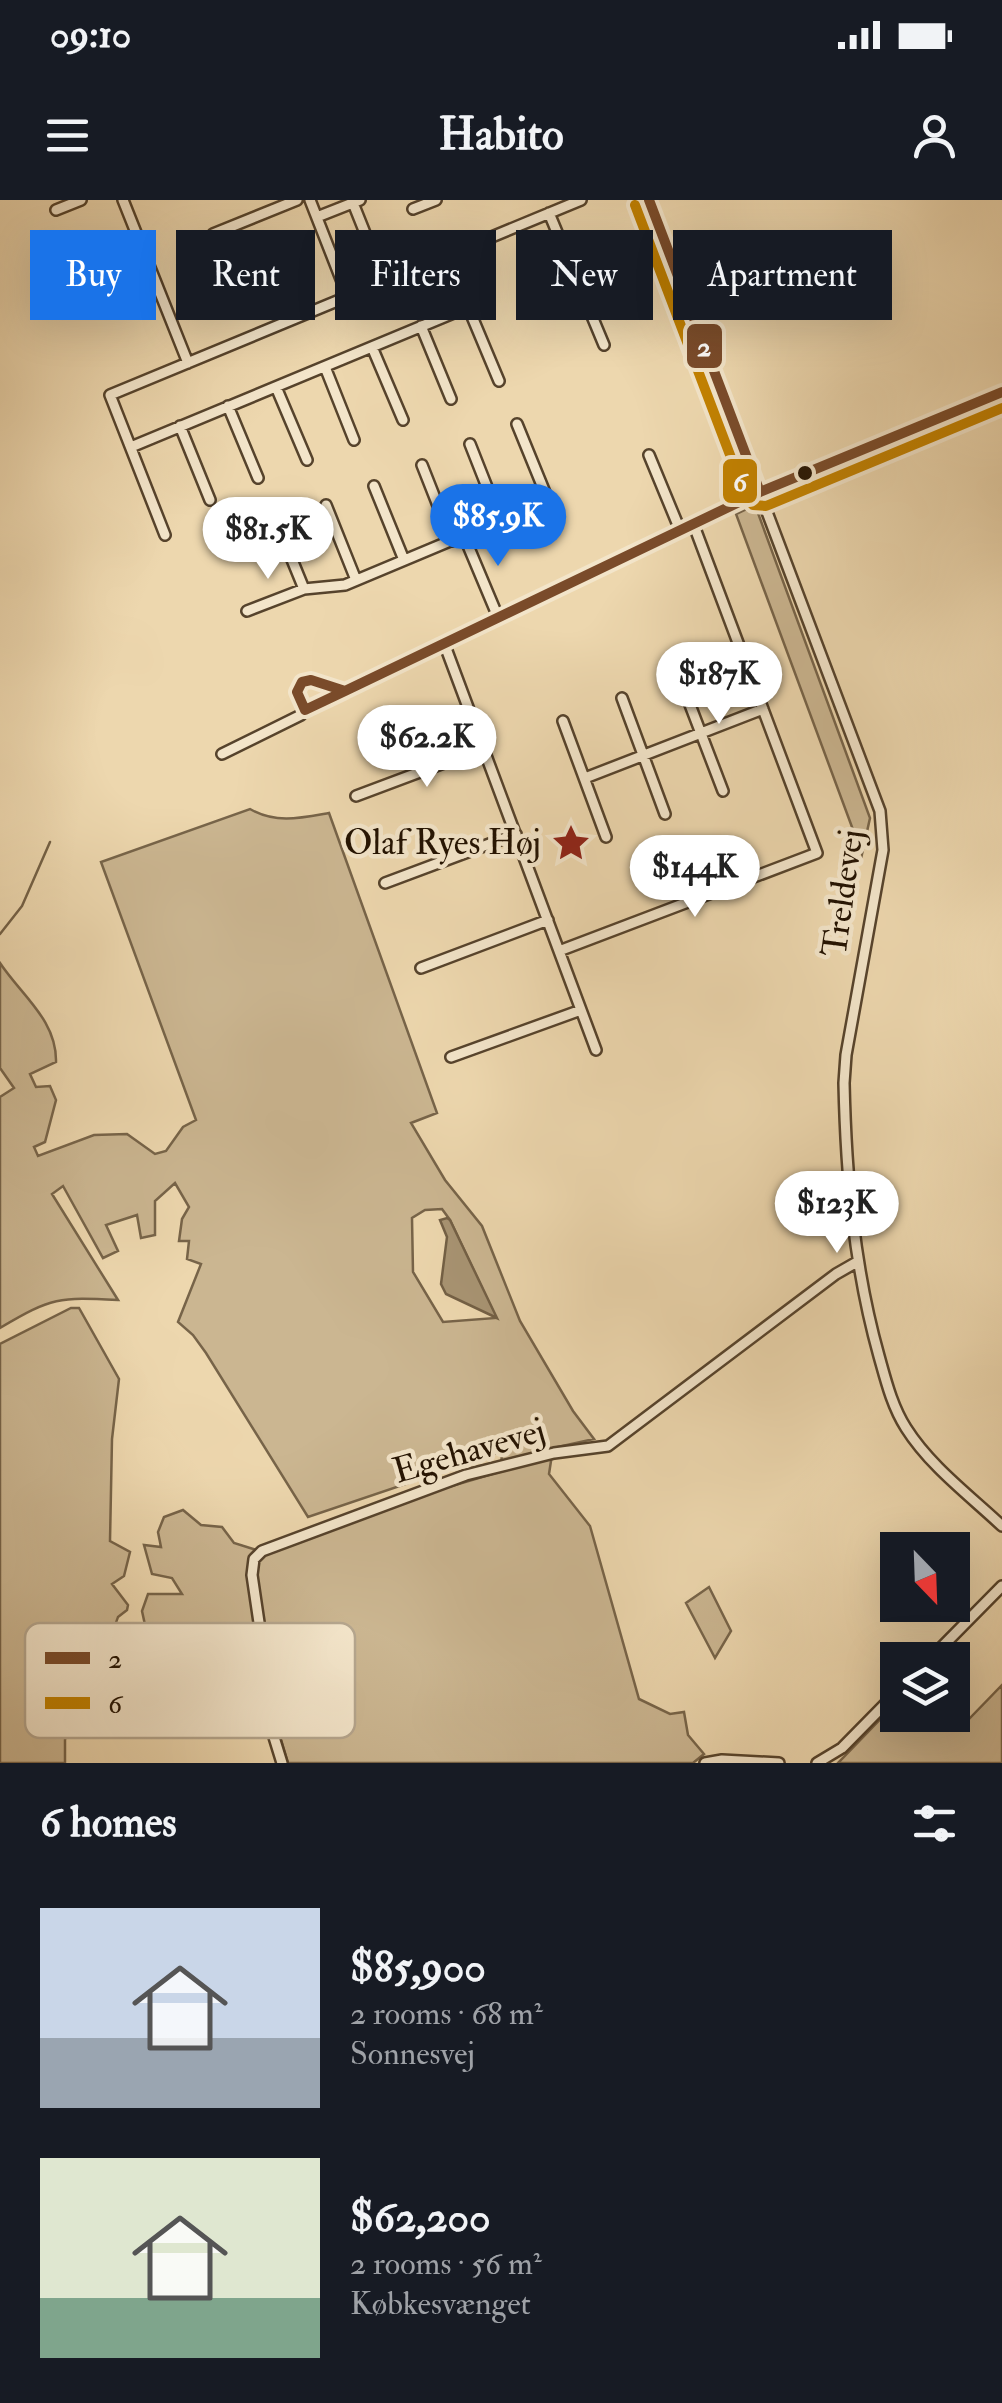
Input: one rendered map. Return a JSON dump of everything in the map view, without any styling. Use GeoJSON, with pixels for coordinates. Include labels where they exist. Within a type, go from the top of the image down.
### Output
{"type":"FeatureCollection","features":[{"type":"Feature","properties":{"kind":"street"},"geometry":{"type":"LineString","coordinates":[[56,210],[81,200]]}},
{"type":"Feature","properties":{"kind":"street"},"geometry":{"type":"LineString","coordinates":[[123,200],[135,230]]}},
{"type":"Feature","properties":{"kind":"street"},"geometry":{"type":"LineString","coordinates":[[223,230],[297,200]]}},
{"type":"Feature","properties":{"kind":"street"},"geometry":{"type":"LineString","coordinates":[[310,200],[335,263]]}},
{"type":"Feature","properties":{"kind":"street"},"geometry":{"type":"LineString","coordinates":[[418,211],[436,200]]}},
{"type":"Feature","properties":{"kind":"street"},"geometry":{"type":"LineString","coordinates":[[496,235],[562,204],[581,200]]}},
{"type":"Feature","properties":{"kind":"street","name":"Treldevej"},"geometry":{"type":"LineString","coordinates":[[649,200],[873,790],[884,830],[846,1055],[844,1106],[857,1262],[887,1386],[906,1428],[921,1449],[1002,1526]]}},
{"type":"Feature","properties":{"kind":"street"},"geometry":{"type":"LineString","coordinates":[[317,217],[356,201],[368,230]]}},
{"type":"Feature","properties":{"kind":"street"},"geometry":{"type":"LineString","coordinates":[[549,213],[604,346]]}},
{"type":"Feature","properties":{"kind":"street"},"geometry":{"type":"LineString","coordinates":[[156,283],[188,363]]}},
{"type":"Feature","properties":{"kind":"street"},"geometry":{"type":"LineString","coordinates":[[165,535],[110,395],[335,302]]}},
{"type":"Feature","properties":{"kind":"street"},"geometry":{"type":"LineString","coordinates":[[130,446],[435,320]]}},
{"type":"Feature","properties":{"kind":"street"},"geometry":{"type":"LineString","coordinates":[[473,320],[494,376]]}},
{"type":"Feature","properties":{"kind":"street"},"geometry":{"type":"LineString","coordinates":[[420,326],[451,399]]}},
{"type":"Feature","properties":{"kind":"street"},"geometry":{"type":"LineString","coordinates":[[372,346],[403,420]]}},
{"type":"Feature","properties":{"kind":"street"},"geometry":{"type":"LineString","coordinates":[[325,366],[354,440]]}},
{"type":"Feature","properties":{"kind":"street"},"geometry":{"type":"LineString","coordinates":[[276,387],[306,460]]}},
{"type":"Feature","properties":{"kind":"street"},"geometry":{"type":"LineString","coordinates":[[222,754],[302,716],[305,710],[345,690],[760,492],[1002,392]]}},
{"type":"Feature","properties":{"kind":"street"},"geometry":{"type":"LineString","coordinates":[[228,406],[258,478]]}},
{"type":"Feature","properties":{"kind":"street"},"geometry":{"type":"LineString","coordinates":[[247,612],[304,589],[345,585],[548,500],[518,424]]}},
{"type":"Feature","properties":{"kind":"street"},"geometry":{"type":"LineString","coordinates":[[180,426],[210,500]]}},
{"type":"Feature","properties":{"kind":"street"},"geometry":{"type":"LineString","coordinates":[[470,444],[500,520]]}},
{"type":"Feature","properties":{"kind":"street"},"geometry":{"type":"LineString","coordinates":[[649,455],[680,530]]}},
{"type":"Feature","properties":{"kind":"street"},"geometry":{"type":"LineString","coordinates":[[422,465],[452,541]]}},
{"type":"Feature","properties":{"kind":"street"},"geometry":{"type":"LineString","coordinates":[[374,486],[404,560]]}},
{"type":"Feature","properties":{"kind":"street"},"geometry":{"type":"LineString","coordinates":[[326,505],[356,580]]}},
{"type":"Feature","properties":{"kind":"street"},"geometry":{"type":"LineString","coordinates":[[559,951],[817,854],[693,524]]}},
{"type":"Feature","properties":{"kind":"street"},"geometry":{"type":"LineString","coordinates":[[277,531],[304,589]]}},
{"type":"Feature","properties":{"kind":"street"},"geometry":{"type":"LineString","coordinates":[[464,536],[498,617]]}},
{"type":"Feature","properties":{"kind":"street"},"geometry":{"type":"LineString","coordinates":[[444,643],[596,1050]]}},
{"type":"Feature","properties":{"kind":"street"},"geometry":{"type":"LineString","coordinates":[[679,676],[723,791]]}},
{"type":"Feature","properties":{"kind":"street"},"geometry":{"type":"LineString","coordinates":[[305,710],[298,692],[306,680],[345,690]]}},
{"type":"Feature","properties":{"kind":"street"},"geometry":{"type":"LineString","coordinates":[[622,698],[665,814]]}},
{"type":"Feature","properties":{"kind":"street"},"geometry":{"type":"LineString","coordinates":[[584,778],[762,708]]}},
{"type":"Feature","properties":{"kind":"street"},"geometry":{"type":"LineString","coordinates":[[563,721],[606,837]]}},
{"type":"Feature","properties":{"kind":"street"},"geometry":{"type":"LineString","coordinates":[[356,796],[484,748]]}},
{"type":"Feature","properties":{"kind":"street"},"geometry":{"type":"LineString","coordinates":[[385,883],[516,834]]}},
{"type":"Feature","properties":{"kind":"street"},"geometry":{"type":"LineString","coordinates":[[421,968],[548,920]]}},
{"type":"Feature","properties":{"kind":"street"},"geometry":{"type":"LineString","coordinates":[[451,1057],[581,1010]]}},
{"type":"Feature","properties":{"kind":"street","name":"Egehavevej"},"geometry":{"type":"LineString","coordinates":[[259,1623],[252,1576],[254,1559],[262,1551],[466,1476],[554,1453],[608,1446],[857,1262]]}},
{"type":"Feature","properties":{"kind":"street"},"geometry":{"type":"LineString","coordinates":[[947,1642],[1002,1586]]}},
{"type":"Feature","properties":{"kind":"street"},"geometry":{"type":"LineString","coordinates":[[817,1763],[842,1748],[880,1710]]}},
{"type":"Feature","properties":{"kind":"street","name":"Egehavevej"},"geometry":{"type":"LineString","coordinates":[[274,1738],[282,1763]]}},
{"type":"Feature","properties":{"kind":"street"},"geometry":{"type":"LineString","coordinates":[[705,1763],[779,1763]]}},
{"type":"Feature","properties":{"kind":"shaded area"},"geometry":{"type":"Polygon","coordinates":[[[755,505],[870,818],[862,854],[736,514],[755,505]]]}},
{"type":"Feature","properties":{"kind":"shaded area"},"geometry":{"type":"Polygon","coordinates":[[[250,809],[279,818],[329,813],[437,1113],[411,1123],[445,1180],[482,1226],[520,1321],[594,1439],[553,1448],[549,1474],[590,1526],[639,1699],[670,1714],[684,1712],[688,1735],[704,1754],[693,1763],[288,1763],[281,1738],[355,1738],[355,1623],[145,1623],[142,1611],[148,1594],[182,1594],[172,1578],[152,1574],[144,1545],[161,1547],[158,1532],[164,1517],[183,1510],[201,1525],[222,1527],[234,1543],[266,1553],[499,1472],[503,1451],[308,1517],[206,1353],[178,1322],[201,1264],[187,1259],[189,1241],[179,1241],[182,1219],[189,1207],[175,1183],[155,1201],[155,1235],[141,1238],[137,1215],[106,1225],[118,1251],[103,1258],[63,1186],[52,1194],[118,1300],[56,1301],[0,1328],[0,1097],[14,1088],[0,1068],[0,963],[44,1021],[55,1047],[56,1062],[30,1074],[36,1087],[50,1086],[56,1100],[45,1142],[34,1147],[38,1156],[94,1135],[127,1134],[155,1154],[166,1151],[183,1127],[196,1120],[101,862],[250,809]],[[442,1209],[425,1210],[412,1218],[413,1272],[443,1322],[496,1318],[442,1209]]]}},
{"type":"Feature","properties":{"kind":"shaded area"},"geometry":{"type":"Polygon","coordinates":[[[447,1218],[497,1318],[446,1294],[441,1284],[447,1237],[440,1220],[447,1218]]]}},
{"type":"Feature","properties":{"kind":"shaded area"},"geometry":{"type":"Polygon","coordinates":[[[71,1308],[79,1308],[119,1379],[112,1439],[110,1541],[130,1552],[124,1576],[112,1584],[128,1605],[127,1610],[116,1623],[25,1623],[25,1738],[66,1738],[65,1763],[0,1763],[0,1344],[71,1308]]]}},
{"type":"Feature","properties":{"kind":"shaded area"},"geometry":{"type":"Polygon","coordinates":[[[709,1587],[731,1631],[715,1658],[686,1603],[709,1587]]]}},
{"type":"Feature","properties":{"kind":"shaded area"},"geometry":{"type":"Polygon","coordinates":[[[1002,1685],[1002,1763],[838,1763],[880,1720],[880,1732],[970,1732],[970,1718],[1002,1685]]]}},
{"type":"Feature","properties":{"kind":"waterway"},"geometry":{"type":"LineString","coordinates":[[0,934],[22,906],[50,842]]}},
{"type":"Feature","properties":{"kind":"transit line","name":"2"},"geometry":{"type":"LineString","coordinates":[[649,200],[760,492]]}},
{"type":"Feature","properties":{"kind":"transit line","name":"6"},"geometry":{"type":"LineString","coordinates":[[635,205],[746,497],[753,505],[766,506],[1002,408]]}},
{"type":"Feature","properties":{"kind":"transit line","name":"2"},"geometry":{"type":"LineString","coordinates":[[345,691],[760,492],[1002,392]]}},
{"type":"Feature","properties":{"kind":"transit line","name":"2"},"geometry":{"type":"LineString","coordinates":[[311,680],[345,691],[305,710],[297,692],[302,682],[311,680]]}},
{"type":"Feature","properties":{"kind":"place","name":"Olaf Ryes Høj"},"geometry":{"type":"Point","coordinates":[571,843]}}]}
